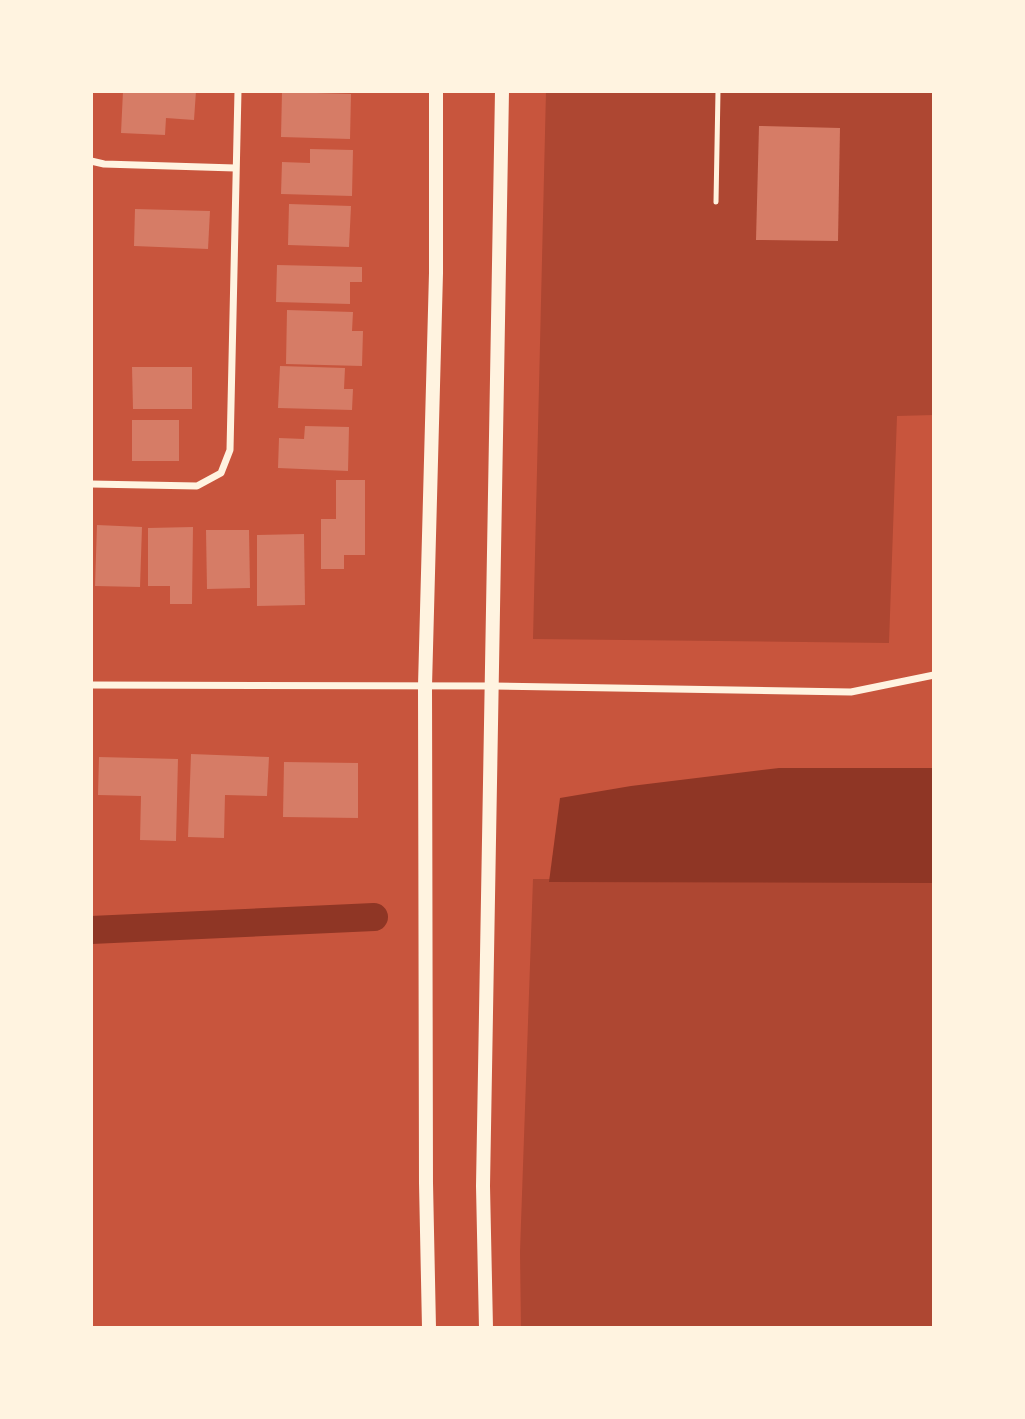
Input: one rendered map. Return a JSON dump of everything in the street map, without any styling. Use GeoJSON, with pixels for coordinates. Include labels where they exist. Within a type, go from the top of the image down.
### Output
{"type":"FeatureCollection","features":[{"type":"Feature","properties":{"kind":"main road"},"geometry":{"type":"LineString","coordinates":[[429,1328],[425,686],[436,274],[436,91]]}},
{"type":"Feature","properties":{"kind":"main road"},"geometry":{"type":"LineString","coordinates":[[486,1328],[483,1186],[502,91]]}},
{"type":"Feature","properties":{"kind":"street"},"geometry":{"type":"LineString","coordinates":[[91,484],[197,486],[221,473],[230,450],[234,168],[238,91]]}},
{"type":"Feature","properties":{"kind":"street"},"geometry":{"type":"LineString","coordinates":[[91,161],[104,164],[234,168]]}},
{"type":"Feature","properties":{"kind":"street"},"geometry":{"type":"LineString","coordinates":[[91,685],[493,686],[851,692],[934,675]]}},
{"type":"Feature","properties":{"kind":"lane"},"geometry":{"type":"LineString","coordinates":[[716,202],[718,91]]}},
{"type":"Feature","properties":{"kind":"shaded area"},"geometry":{"type":"Polygon","coordinates":[[[546,91],[934,91],[934,415],[897,416],[889,643],[533,639],[546,91]]]}},
{"type":"Feature","properties":{"kind":"shaded area"},"geometry":{"type":"Polygon","coordinates":[[[779,768],[934,768],[934,883],[549,882],[560,798],[631,786],[779,768]]]}},
{"type":"Feature","properties":{"kind":"shaded area"},"geometry":{"type":"Polygon","coordinates":[[[533,879],[934,880],[934,1328],[521,1328],[520,1252],[533,879]]]}},
{"type":"Feature","properties":{"kind":"building"},"geometry":{"type":"Polygon","coordinates":[[[123,91],[196,91],[194,120],[166,118],[165,135],[121,133],[123,91]]]}},
{"type":"Feature","properties":{"kind":"building"},"geometry":{"type":"Polygon","coordinates":[[[282,92],[351,94],[350,139],[281,137],[282,92]]]}},
{"type":"Feature","properties":{"kind":"building"},"geometry":{"type":"Polygon","coordinates":[[[759,126],[840,128],[838,241],[756,240],[759,126]]]}},
{"type":"Feature","properties":{"kind":"building"},"geometry":{"type":"Polygon","coordinates":[[[310,149],[353,150],[352,196],[281,194],[282,162],[310,163],[310,149]]]}},
{"type":"Feature","properties":{"kind":"building"},"geometry":{"type":"Polygon","coordinates":[[[289,204],[351,206],[349,247],[288,245],[289,204]]]}},
{"type":"Feature","properties":{"kind":"building"},"geometry":{"type":"Polygon","coordinates":[[[135,209],[210,211],[208,249],[134,246],[135,209]]]}},
{"type":"Feature","properties":{"kind":"building"},"geometry":{"type":"Polygon","coordinates":[[[277,265],[362,267],[362,282],[350,282],[350,304],[276,302],[277,265]]]}},
{"type":"Feature","properties":{"kind":"building"},"geometry":{"type":"Polygon","coordinates":[[[287,310],[353,312],[352,331],[363,331],[362,366],[286,364],[287,310]]]}},
{"type":"Feature","properties":{"kind":"building"},"geometry":{"type":"Polygon","coordinates":[[[280,366],[345,368],[344,389],[353,389],[352,410],[278,408],[280,366]]]}},
{"type":"Feature","properties":{"kind":"building"},"geometry":{"type":"Polygon","coordinates":[[[132,367],[192,367],[192,409],[133,409],[132,367]]]}},
{"type":"Feature","properties":{"kind":"building"},"geometry":{"type":"Polygon","coordinates":[[[132,420],[179,420],[179,461],[132,461],[132,420]]]}},
{"type":"Feature","properties":{"kind":"building"},"geometry":{"type":"Polygon","coordinates":[[[305,426],[349,427],[348,471],[278,468],[279,438],[304,439],[305,426]]]}},
{"type":"Feature","properties":{"kind":"building"},"geometry":{"type":"Polygon","coordinates":[[[336,480],[365,480],[365,555],[344,555],[344,569],[321,569],[321,519],[336,519],[336,480]]]}},
{"type":"Feature","properties":{"kind":"building"},"geometry":{"type":"Polygon","coordinates":[[[97,525],[142,527],[140,587],[95,586],[97,525]]]}},
{"type":"Feature","properties":{"kind":"building"},"geometry":{"type":"Polygon","coordinates":[[[193,527],[192,604],[170,604],[170,586],[148,586],[148,528],[193,527]]]}},
{"type":"Feature","properties":{"kind":"building"},"geometry":{"type":"Polygon","coordinates":[[[206,530],[249,530],[250,588],[207,589],[206,530]]]}},
{"type":"Feature","properties":{"kind":"building"},"geometry":{"type":"Polygon","coordinates":[[[304,534],[305,605],[257,606],[257,535],[304,534]]]}},
{"type":"Feature","properties":{"kind":"building"},"geometry":{"type":"Polygon","coordinates":[[[191,754],[269,757],[267,796],[225,795],[224,838],[188,837],[191,754]]]}},
{"type":"Feature","properties":{"kind":"building"},"geometry":{"type":"Polygon","coordinates":[[[99,757],[178,759],[176,841],[140,840],[141,796],[98,795],[99,757]]]}},
{"type":"Feature","properties":{"kind":"building"},"geometry":{"type":"Polygon","coordinates":[[[284,762],[358,763],[358,818],[283,817],[284,762]]]}},
{"type":"Feature","properties":{"kind":"waterway"},"geometry":{"type":"LineString","coordinates":[[91,930],[374,917]]}}]}
